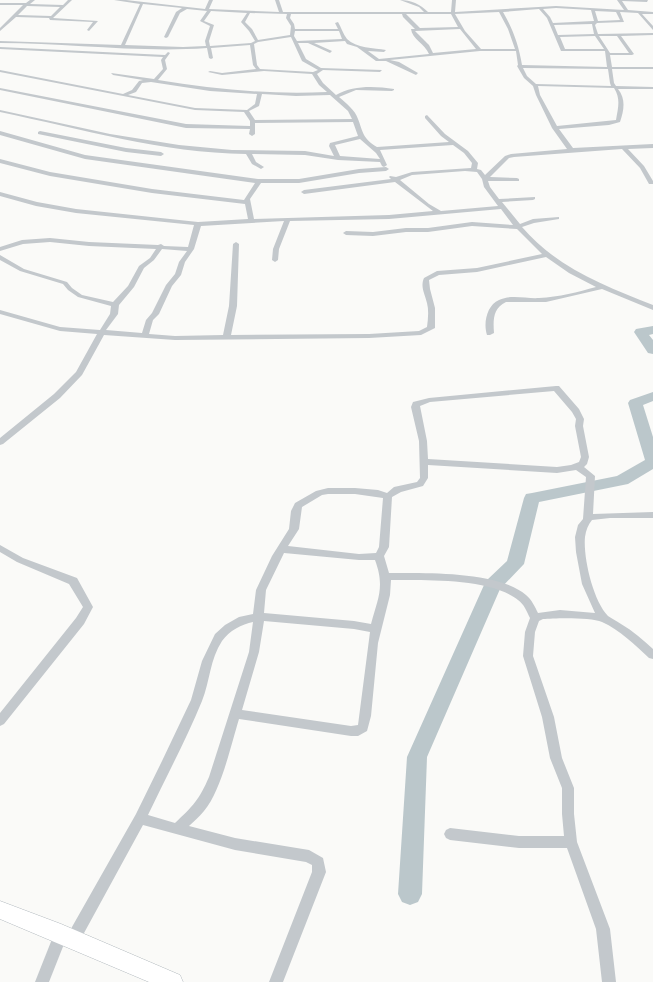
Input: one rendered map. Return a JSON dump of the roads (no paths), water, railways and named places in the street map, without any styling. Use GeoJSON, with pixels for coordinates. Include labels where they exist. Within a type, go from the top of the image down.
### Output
{"type":"FeatureCollection","features":[{"type":"Feature","properties":{"kind":"street"},"geometry":{"type":"LineString","coordinates":[[0,30],[16,16],[26,4],[33,0]]}},
{"type":"Feature","properties":{"kind":"street"},"geometry":{"type":"LineString","coordinates":[[45,23],[70,0]]}},
{"type":"Feature","properties":{"kind":"street"},"geometry":{"type":"LineString","coordinates":[[116,0],[208,10],[281,13],[453,14],[583,6],[593,9],[653,13]]}},
{"type":"Feature","properties":{"kind":"street"},"geometry":{"type":"LineString","coordinates":[[211,0],[202,21],[212,25],[208,41],[211,58]]}},
{"type":"Feature","properties":{"kind":"street"},"geometry":{"type":"LineString","coordinates":[[277,0],[281,13]]}},
{"type":"Feature","properties":{"kind":"street"},"geometry":{"type":"LineString","coordinates":[[402,0],[420,6],[428,14]]}},
{"type":"Feature","properties":{"kind":"street"},"geometry":{"type":"LineString","coordinates":[[454,0],[453,14],[455,20],[472,43],[480,50]]}},
{"type":"Feature","properties":{"kind":"street"},"geometry":{"type":"LineString","coordinates":[[551,0],[556,7]]}},
{"type":"Feature","properties":{"kind":"street"},"geometry":{"type":"LineString","coordinates":[[618,0],[648,2]]}},
{"type":"Feature","properties":{"kind":"street"},"geometry":{"type":"LineString","coordinates":[[618,0],[627,11]]}},
{"type":"Feature","properties":{"kind":"street"},"geometry":{"type":"LineString","coordinates":[[168,6],[172,2]]}},
{"type":"Feature","properties":{"kind":"street"},"geometry":{"type":"LineString","coordinates":[[521,2],[522,9]]}},
{"type":"Feature","properties":{"kind":"street"},"geometry":{"type":"LineString","coordinates":[[123,45],[142,3]]}},
{"type":"Feature","properties":{"kind":"street"},"geometry":{"type":"LineString","coordinates":[[0,4],[63,6]]}},
{"type":"Feature","properties":{"kind":"street"},"geometry":{"type":"LineString","coordinates":[[166,37],[178,12],[186,8]]}},
{"type":"Feature","properties":{"kind":"street"},"geometry":{"type":"LineString","coordinates":[[540,8],[550,18],[564,52],[607,52],[632,54],[618,35]]}},
{"type":"Feature","properties":{"kind":"street"},"geometry":{"type":"LineString","coordinates":[[555,128],[618,121],[622,101],[620,94],[613,86],[607,52],[596,35],[593,25],[596,22],[593,9]]}},
{"type":"Feature","properties":{"kind":"street"},"geometry":{"type":"LineString","coordinates":[[552,24],[623,21],[617,10]]}},
{"type":"Feature","properties":{"kind":"street"},"geometry":{"type":"LineString","coordinates":[[500,11],[512,32],[518,50],[519,66],[525,77],[535,84],[653,88]]}},
{"type":"Feature","properties":{"kind":"street"},"geometry":{"type":"LineString","coordinates":[[249,12],[243,22],[251,30],[258,41]]}},
{"type":"Feature","properties":{"kind":"street"},"geometry":{"type":"LineString","coordinates":[[639,12],[653,29]]}},
{"type":"Feature","properties":{"kind":"street"},"geometry":{"type":"LineString","coordinates":[[289,13],[288,18],[292,21],[294,30],[292,36]]}},
{"type":"Feature","properties":{"kind":"street"},"geometry":{"type":"LineString","coordinates":[[404,14],[406,19],[418,29]]}},
{"type":"Feature","properties":{"kind":"street"},"geometry":{"type":"LineString","coordinates":[[16,16],[96,21],[89,30]]}},
{"type":"Feature","properties":{"kind":"street"},"geometry":{"type":"LineString","coordinates":[[0,22],[8,23]]}},
{"type":"Feature","properties":{"kind":"street"},"geometry":{"type":"LineString","coordinates":[[337,23],[346,40],[380,60],[397,63],[416,74]]}},
{"type":"Feature","properties":{"kind":"street"},"geometry":{"type":"LineString","coordinates":[[431,54],[426,44],[411,31],[418,29],[462,28]]}},
{"type":"Feature","properties":{"kind":"street"},"geometry":{"type":"LineString","coordinates":[[294,30],[340,30]]}},
{"type":"Feature","properties":{"kind":"street"},"geometry":{"type":"LineString","coordinates":[[558,36],[653,34]]}},
{"type":"Feature","properties":{"kind":"street"},"geometry":{"type":"LineString","coordinates":[[0,42],[32,41],[174,48],[252,44],[258,41],[292,36]]}},
{"type":"Feature","properties":{"kind":"street"},"geometry":{"type":"LineString","coordinates":[[292,36],[302,58],[310,65],[320,69],[380,71]]}},
{"type":"Feature","properties":{"kind":"street"},"geometry":{"type":"LineString","coordinates":[[296,42],[346,40]]}},
{"type":"Feature","properties":{"kind":"street"},"geometry":{"type":"LineString","coordinates":[[310,42],[330,52]]}},
{"type":"Feature","properties":{"kind":"street"},"geometry":{"type":"LineString","coordinates":[[252,44],[255,65],[259,71]]}},
{"type":"Feature","properties":{"kind":"street"},"geometry":{"type":"LineString","coordinates":[[0,48],[165,56]]}},
{"type":"Feature","properties":{"kind":"street"},"geometry":{"type":"LineString","coordinates":[[155,81],[165,67],[163,60],[165,56],[174,48]]}},
{"type":"Feature","properties":{"kind":"street"},"geometry":{"type":"LineString","coordinates":[[362,49],[384,51]]}},
{"type":"Feature","properties":{"kind":"street"},"geometry":{"type":"LineString","coordinates":[[380,60],[480,50],[518,50]]}},
{"type":"Feature","properties":{"kind":"street"},"geometry":{"type":"LineString","coordinates":[[519,66],[609,69],[653,68]]}},
{"type":"Feature","properties":{"kind":"street"},"geometry":{"type":"LineString","coordinates":[[562,68],[564,74]]}},
{"type":"Feature","properties":{"kind":"street"},"geometry":{"type":"LineString","coordinates":[[210,72],[227,74],[259,71],[314,73],[318,72],[320,69]]}},
{"type":"Feature","properties":{"kind":"street"},"geometry":{"type":"LineString","coordinates":[[0,71],[195,109],[246,111],[253,121],[252,131],[186,126],[0,89]]}},
{"type":"Feature","properties":{"kind":"street"},"geometry":{"type":"LineString","coordinates":[[314,73],[323,88],[334,94],[350,111],[356,120],[361,137],[367,143],[378,149],[383,157],[386,169],[396,180],[431,208],[444,213]]}},
{"type":"Feature","properties":{"kind":"street"},"geometry":{"type":"LineString","coordinates":[[113,74],[210,90],[296,95],[334,94],[356,89],[392,90]]}},
{"type":"Feature","properties":{"kind":"street"},"geometry":{"type":"LineString","coordinates":[[566,80],[567,85]]}},
{"type":"Feature","properties":{"kind":"street"},"geometry":{"type":"LineString","coordinates":[[124,94],[134,91],[141,82],[155,81]]}},
{"type":"Feature","properties":{"kind":"street"},"geometry":{"type":"LineString","coordinates":[[535,84],[538,95],[555,128],[571,150]]}},
{"type":"Feature","properties":{"kind":"street"},"geometry":{"type":"LineString","coordinates":[[249,110],[258,105],[260,92]]}},
{"type":"Feature","properties":{"kind":"street"},"geometry":{"type":"LineString","coordinates":[[0,111],[110,136],[151,143],[212,150],[294,152],[338,158],[383,160]]}},
{"type":"Feature","properties":{"kind":"street"},"geometry":{"type":"LineString","coordinates":[[427,117],[443,135],[466,152],[475,163],[474,169]]}},
{"type":"Feature","properties":{"kind":"street"},"geometry":{"type":"LineString","coordinates":[[253,121],[356,120]]}},
{"type":"Feature","properties":{"kind":"street"},"geometry":{"type":"LineString","coordinates":[[76,154],[78,128]]}},
{"type":"Feature","properties":{"kind":"street"},"geometry":{"type":"LineString","coordinates":[[0,133],[76,154],[119,162],[204,172],[228,178],[260,180],[267,182],[299,181],[359,171],[386,169]]}},
{"type":"Feature","properties":{"kind":"street"},"geometry":{"type":"LineString","coordinates":[[40,133],[116,148],[161,154]]}},
{"type":"Feature","properties":{"kind":"street"},"geometry":{"type":"LineString","coordinates":[[338,158],[332,144],[361,137]]}},
{"type":"Feature","properties":{"kind":"street"},"geometry":{"type":"LineString","coordinates":[[640,146],[651,139]]}},
{"type":"Feature","properties":{"kind":"street"},"geometry":{"type":"LineString","coordinates":[[378,149],[453,143]]}},
{"type":"Feature","properties":{"kind":"street"},"geometry":{"type":"LineString","coordinates":[[485,179],[513,154],[653,146]]}},
{"type":"Feature","properties":{"kind":"street"},"geometry":{"type":"LineString","coordinates":[[623,147],[642,167],[651,183]]}},
{"type":"Feature","properties":{"kind":"street"},"geometry":{"type":"LineString","coordinates":[[116,148],[119,162]]}},
{"type":"Feature","properties":{"kind":"street"},"geometry":{"type":"LineString","coordinates":[[248,152],[254,163],[261,167]]}},
{"type":"Feature","properties":{"kind":"street"},"geometry":{"type":"LineString","coordinates":[[0,161],[50,174],[152,191],[247,202]]}},
{"type":"Feature","properties":{"kind":"street"},"geometry":{"type":"LineString","coordinates":[[304,192],[396,180],[399,177],[413,174],[474,169],[482,172],[487,186],[502,207],[518,227],[547,255],[570,271],[653,308]]}},
{"type":"Feature","properties":{"kind":"street"},"geometry":{"type":"LineString","coordinates":[[485,179],[517,180]]}},
{"type":"Feature","properties":{"kind":"street"},"geometry":{"type":"LineString","coordinates":[[252,222],[247,199],[260,180]]}},
{"type":"Feature","properties":{"kind":"street"},"geometry":{"type":"LineString","coordinates":[[0,194],[36,204],[76,211],[198,224],[288,219],[367,218],[444,213],[502,207]]}},
{"type":"Feature","properties":{"kind":"street"},"geometry":{"type":"LineString","coordinates":[[498,201],[533,198]]}},
{"type":"Feature","properties":{"kind":"street"},"geometry":{"type":"LineString","coordinates":[[346,233],[361,235],[406,230],[428,230],[472,224],[518,227],[533,221],[557,218]]}},
{"type":"Feature","properties":{"kind":"street"},"geometry":{"type":"LineString","coordinates":[[275,260],[276,249],[288,219]]}},
{"type":"Feature","properties":{"kind":"street"},"geometry":{"type":"LineString","coordinates":[[145,334],[150,320],[155,314],[169,285],[178,275],[182,262],[191,249],[198,224]]}},
{"type":"Feature","properties":{"kind":"street"},"geometry":{"type":"LineString","coordinates":[[0,249],[22,242],[50,240],[89,244],[161,246],[191,249]]}},
{"type":"Feature","properties":{"kind":"street"},"geometry":{"type":"LineString","coordinates":[[227,338],[227,330],[233,306],[236,244]]}},
{"type":"Feature","properties":{"kind":"street"},"geometry":{"type":"LineString","coordinates":[[0,442],[57,396],[74,378],[88,358],[114,314],[115,305],[120,297],[131,287],[142,266],[152,259],[161,246]]}},
{"type":"Feature","properties":{"kind":"street"},"geometry":{"type":"LineString","coordinates":[[0,312],[60,329],[145,334],[175,338],[307,335],[370,336],[421,333],[431,328],[432,322],[430,303],[426,293],[426,279],[437,273],[477,270],[547,255]]}},
{"type":"Feature","properties":{"kind":"street"},"geometry":{"type":"LineString","coordinates":[[0,257],[22,270],[65,283],[70,289],[80,296],[115,305]]}},
{"type":"Feature","properties":{"kind":"street"},"geometry":{"type":"LineString","coordinates":[[490,333],[488,322],[492,311],[495,306],[504,300],[551,300],[603,287]]}},
{"type":"Feature","properties":{"kind":"street"},"geometry":{"type":"LineString","coordinates":[[388,496],[400,488],[422,483],[424,478],[424,462],[424,440],[415,407],[416,404],[429,400],[556,388],[576,411],[580,419],[579,426],[585,457],[583,464],[578,467],[557,470],[424,462]]}},
{"type":"Feature","properties":{"kind":"street"},"geometry":{"type":"LineString","coordinates":[[578,467],[591,476],[588,519]]}},
{"type":"Feature","properties":{"kind":"street"},"geometry":{"type":"LineString","coordinates":[[177,829],[190,819],[206,798],[236,714],[254,652],[261,590],[281,549],[294,529],[298,505],[319,493],[337,490],[378,493],[388,496]]}},
{"type":"Feature","properties":{"kind":"street"},"geometry":{"type":"LineString","coordinates":[[236,714],[351,731],[358,731],[363,728],[375,629],[385,592],[386,576],[379,556],[384,547],[388,496]]}},
{"type":"Feature","properties":{"kind":"street"},"geometry":{"type":"LineString","coordinates":[[604,618],[590,590],[580,561],[579,550],[583,525],[588,519],[597,515],[653,515]]}},
{"type":"Feature","properties":{"kind":"street"},"geometry":{"type":"LineString","coordinates":[[0,548],[20,560],[73,580],[88,607],[80,621],[0,721]]}},
{"type":"Feature","properties":{"kind":"street"},"geometry":{"type":"LineString","coordinates":[[281,549],[359,556],[379,556]]}},
{"type":"Feature","properties":{"kind":"street"},"geometry":{"type":"LineString","coordinates":[[386,576],[468,580],[509,589],[522,596],[528,603],[535,618],[529,638],[528,656],[548,717],[556,758],[568,788],[568,814],[571,842],[603,929],[609,982]]}},
{"type":"Feature","properties":{"kind":"street"},"geometry":{"type":"LineString","coordinates":[[535,618],[543,615],[604,618],[633,637],[653,655]]}},
{"type":"Feature","properties":{"kind":"street"},"geometry":{"type":"LineString","coordinates":[[42,982],[67,937],[140,818],[197,700],[207,661],[219,637],[229,628],[243,620],[259,617],[354,625],[375,629]]}},
{"type":"Feature","properties":{"kind":"street"},"geometry":{"type":"LineString","coordinates":[[140,818],[235,844],[309,856],[318,862],[319,872],[276,982]]}},
{"type":"Feature","properties":{"kind":"street"},"geometry":{"type":"LineString","coordinates":[[450,834],[520,842],[571,842]]}},
{"type":"Feature","properties":{"kind":"street"},"geometry":{"type":"LineString","coordinates":[[0,910],[173,982]]}},
{"type":"Feature","properties":{"kind":"waterway"},"geometry":{"type":"LineString","coordinates":[[653,330],[641,332],[653,350]]}},
{"type":"Feature","properties":{"kind":"waterway"},"geometry":{"type":"LineString","coordinates":[[410,894],[417,757],[493,585],[515,564],[532,498],[622,480],[653,462],[635,403],[653,396]]}}]}
